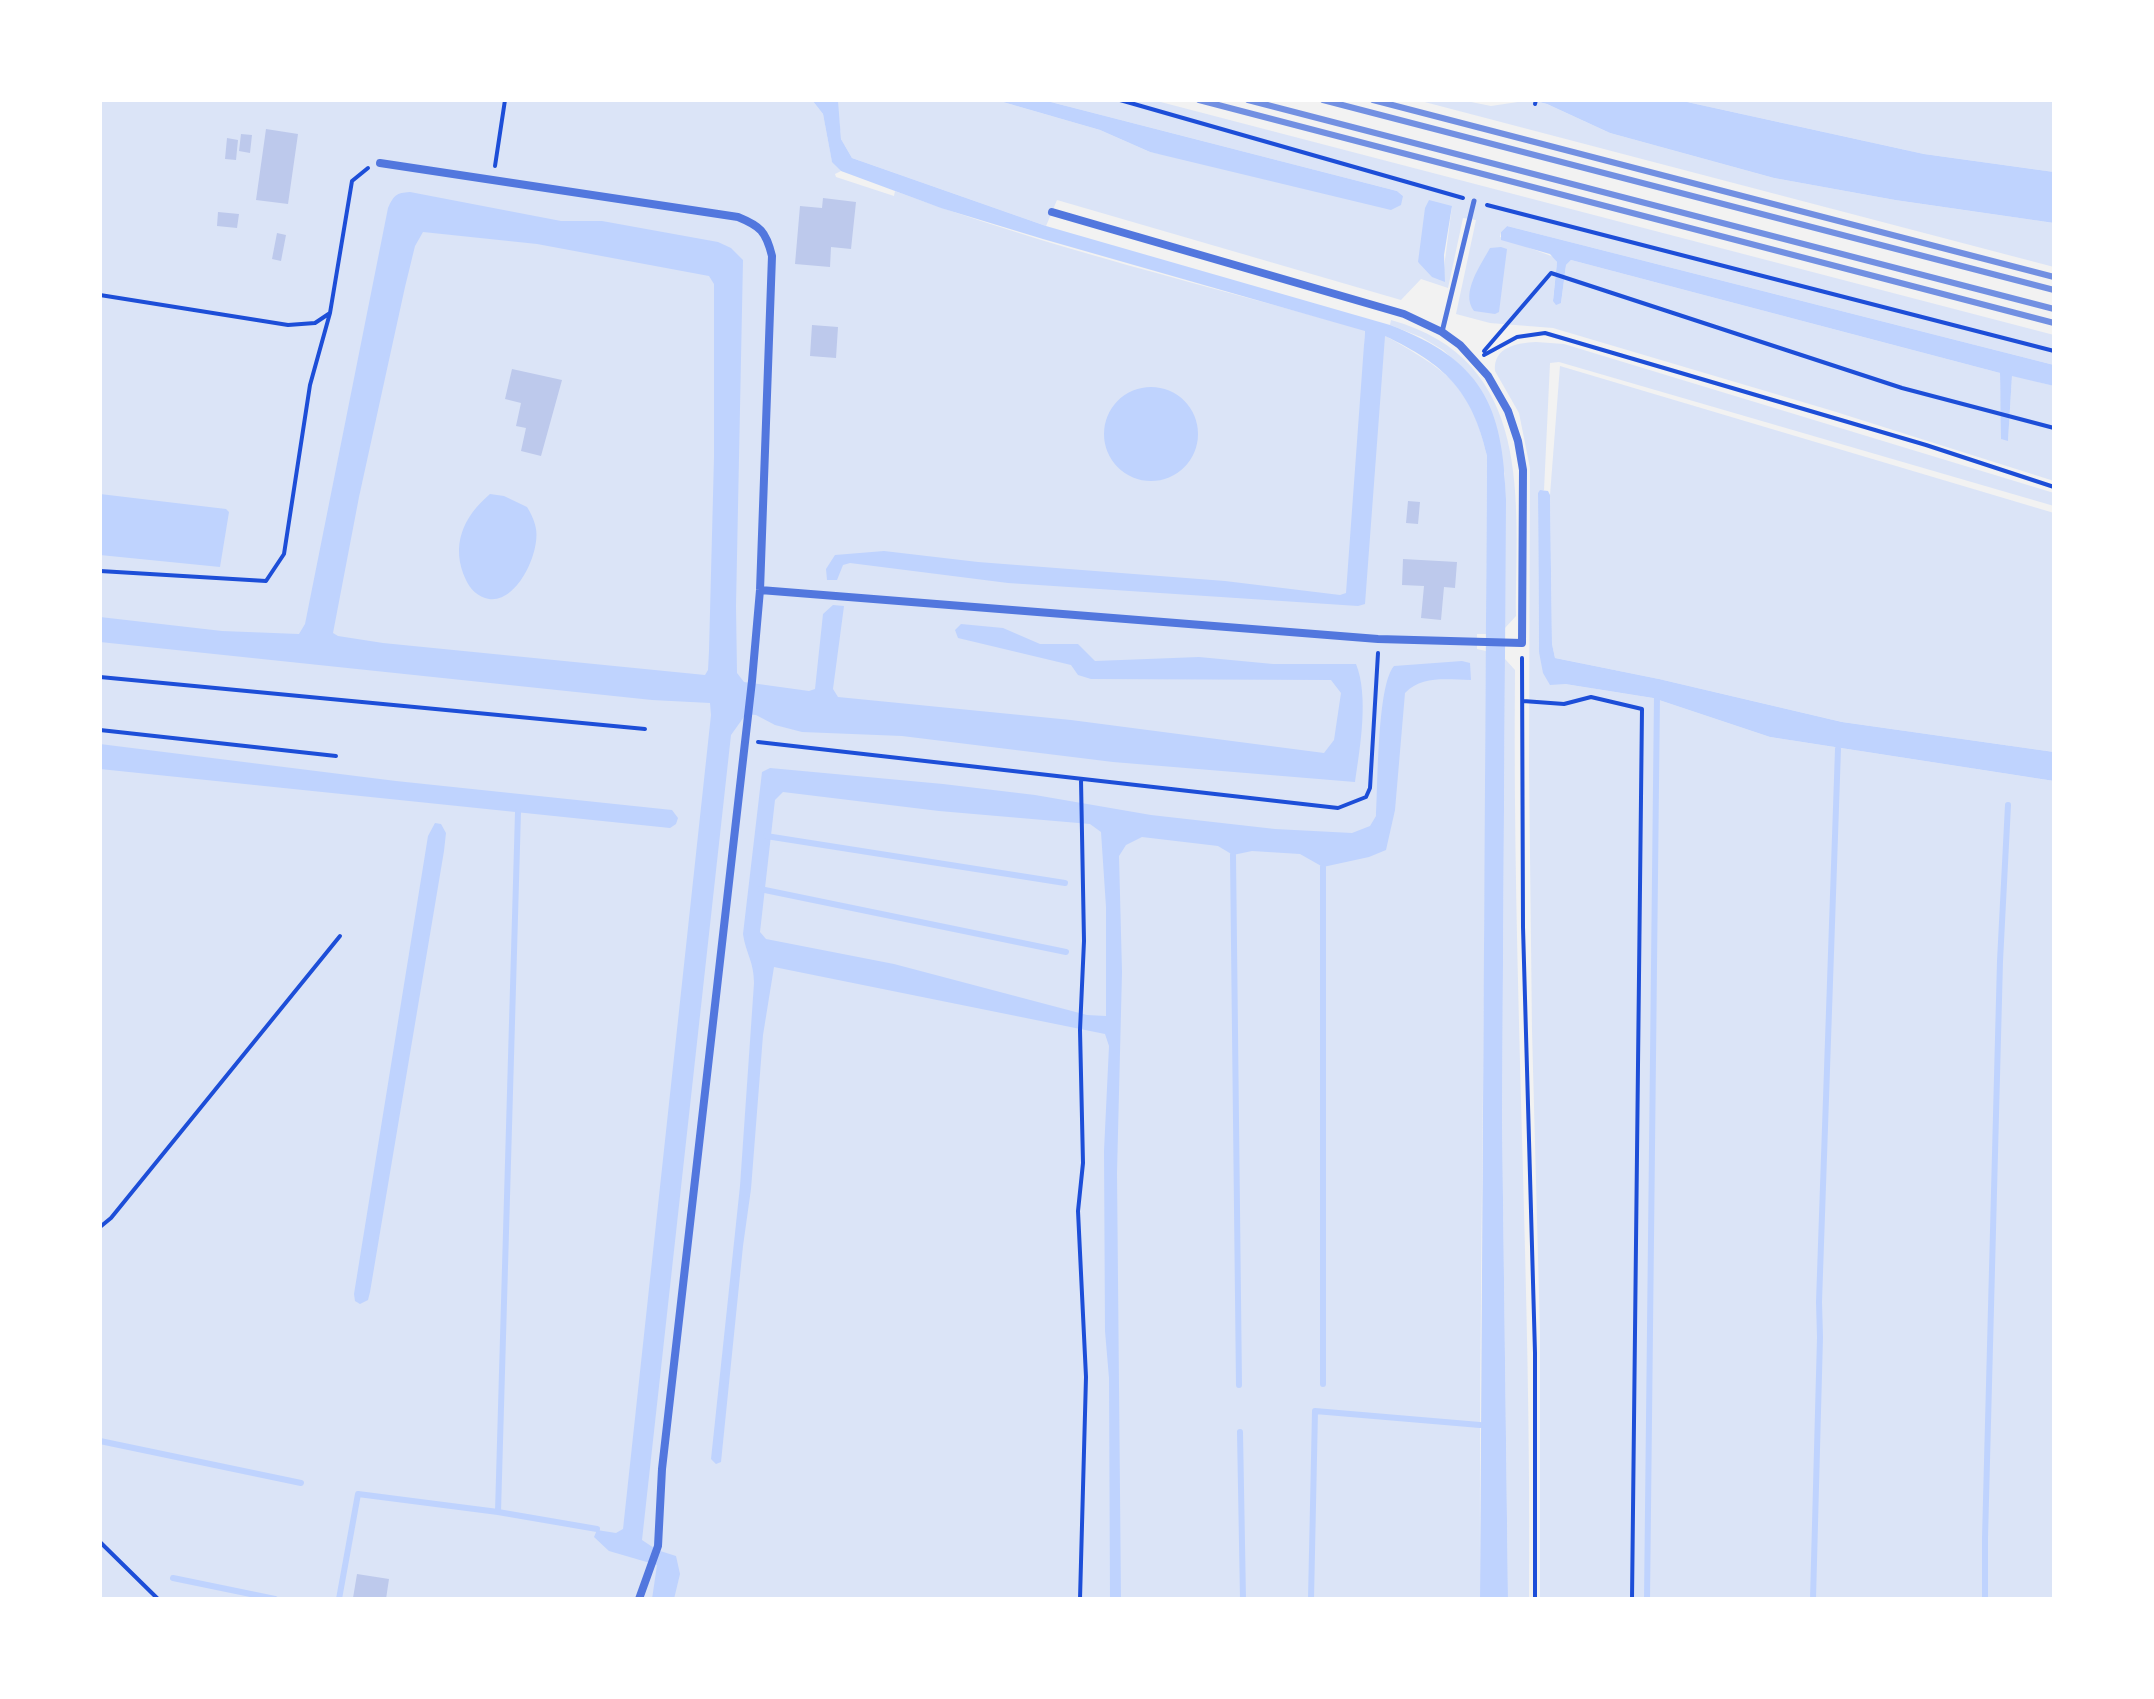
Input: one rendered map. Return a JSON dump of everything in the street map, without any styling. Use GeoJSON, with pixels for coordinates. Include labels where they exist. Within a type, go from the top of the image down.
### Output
{"type":"FeatureCollection","features":[{"type":"Feature","properties":{"kind":"street"},"geometry":{"type":"LineString","coordinates":[[380,163],[738,217],[757,225],[768,240],[772,256],[760,590],[747,740],[662,1469],[658,1546],[639,1599]]}},
{"type":"Feature","properties":{"kind":"street"},"geometry":{"type":"LineString","coordinates":[[760,590],[1378,639],[1519,643],[1523,470],[1508,411],[1476,361],[1442,332],[1404,314],[1052,212]]}},
{"type":"Feature","properties":{"kind":"lane"},"geometry":{"type":"LineString","coordinates":[[1442,332],[1474,201]]}},
{"type":"Feature","properties":{"kind":"path"},"geometry":{"type":"LineString","coordinates":[[493,180],[505,100]]}},
{"type":"Feature","properties":{"kind":"path"},"geometry":{"type":"LineString","coordinates":[[1120,100],[1474,201],[2054,351]]}},
{"type":"Feature","properties":{"kind":"path"},"geometry":{"type":"LineString","coordinates":[[100,571],[266,581],[284,554],[310,385],[330,313],[352,181],[367,168],[380,163]]}},
{"type":"Feature","properties":{"kind":"path"},"geometry":{"type":"LineString","coordinates":[[1476,361],[1551,273],[1902,388],[2054,428]]}},
{"type":"Feature","properties":{"kind":"path"},"geometry":{"type":"LineString","coordinates":[[100,295],[288,325],[315,323],[330,313]]}},
{"type":"Feature","properties":{"kind":"path"},"geometry":{"type":"LineString","coordinates":[[1476,361],[1493,348],[1517,337],[1545,333],[1926,445],[2054,487]]}},
{"type":"Feature","properties":{"kind":"path"},"geometry":{"type":"LineString","coordinates":[[747,740],[1338,808],[1357,803],[1366,797],[1370,788],[1378,639]]}},
{"type":"Feature","properties":{"kind":"path"},"geometry":{"type":"LineString","coordinates":[[1519,643],[1523,701],[1523,927],[1535,1353],[1535,1599]]}},
{"type":"Feature","properties":{"kind":"path"},"geometry":{"type":"LineString","coordinates":[[100,677],[645,729]]}},
{"type":"Feature","properties":{"kind":"path"},"geometry":{"type":"LineString","coordinates":[[1523,701],[1564,704],[1591,697],[1642,709],[1632,1599]]}},
{"type":"Feature","properties":{"kind":"path"},"geometry":{"type":"LineString","coordinates":[[100,730],[336,756]]}},
{"type":"Feature","properties":{"kind":"path"},"geometry":{"type":"LineString","coordinates":[[1080,1599],[1086,1377],[1078,1211],[1083,1163],[1081,780]]}},
{"type":"Feature","properties":{"kind":"path"},"geometry":{"type":"LineString","coordinates":[[100,1227],[111,1218],[340,936]]}},
{"type":"Feature","properties":{"kind":"path"},"geometry":{"type":"LineString","coordinates":[[100,1542],[158,1599]]}},
{"type":"Feature","properties":{"kind":"shaded area"},"geometry":{"type":"Polygon","coordinates":[[[100,100],[812,100],[823,114],[832,161],[841,171],[835,174],[836,177],[894,196],[895,191],[1011,231],[1365,330],[1364,346],[1383,352],[1384,335],[1424,358],[1452,381],[1473,411],[1487,456],[1486,634],[1477,634],[1477,649],[1486,651],[1480,1599],[100,1599],[100,100]]]}},
{"type":"Feature","properties":{"kind":"shaded area"},"geometry":{"type":"Polygon","coordinates":[[[837,100],[996,100],[1100,130],[1150,152],[1403,196],[1397,191],[1043,100],[1153,100],[2054,335],[2054,365],[1507,226],[1500,237],[1554,257],[1557,262],[1553,300],[1561,303],[1566,265],[1571,260],[2000,373],[2002,439],[2008,440],[2012,375],[2054,386],[2054,481],[1553,328],[1490,323],[1456,314],[1476,220],[1463,218],[1448,288],[1421,279],[1401,300],[1057,200],[1046,226],[852,158],[841,139],[837,100]],[[1452,206],[1418,262],[1443,275],[1452,206]]]}},
{"type":"Feature","properties":{"kind":"shaded area"},"geometry":{"type":"Polygon","coordinates":[[[1417,100],[1461,100],[1491,106],[1531,100],[1547,104],[1610,133],[1774,178],[1895,200],[2054,223],[2054,267],[1417,100]]]}},
{"type":"Feature","properties":{"kind":"shaded area"},"geometry":{"type":"Polygon","coordinates":[[[1678,100],[2054,100],[2054,172],[1924,154],[1678,100]]]}},
{"type":"Feature","properties":{"kind":"shaded area"},"geometry":{"type":"Polygon","coordinates":[[[1391,320],[1438,339],[1471,367],[1494,401],[1508,440],[1517,526],[1516,616],[1505,628],[1505,474],[1471,376],[1443,350],[1390,325],[1391,320]]]}},
{"type":"Feature","properties":{"kind":"shaded area"},"geometry":{"type":"Polygon","coordinates":[[[1536,342],[1564,344],[2054,493],[2054,506],[1559,362],[1550,363],[1544,490],[1538,493],[1539,652],[1565,684],[1653,698],[1770,737],[2054,781],[2054,1599],[1540,1599],[1540,1333],[1529,768],[1530,468],[1519,413],[1495,371],[1495,363],[1502,352],[1514,345],[1536,342]]]}},
{"type":"Feature","properties":{"kind":"shaded area"},"geometry":{"type":"Polygon","coordinates":[[[1560,366],[2054,513],[2054,752],[1842,722],[1555,658],[1552,644],[1550,495],[1560,366]]]}},
{"type":"Feature","properties":{"kind":"shaded area"},"geometry":{"type":"Polygon","coordinates":[[[1505,659],[1515,670],[1516,902],[1528,1367],[1529,1599],[1508,1599],[1502,1118],[1505,659]]]}},
{"type":"Feature","properties":{"kind":"water"},"geometry":{"type":"Polygon","coordinates":[[[812,100],[838,101],[841,139],[852,158],[1046,226],[1390,325],[1421,339],[1447,354],[1466,371],[1481,390],[1492,412],[1500,438],[1506,500],[1502,1118],[1508,1599],[1480,1599],[1487,456],[1473,413],[1464,396],[1439,369],[1406,346],[1385,336],[1365,604],[1358,606],[1008,583],[850,563],[843,565],[837,580],[827,580],[826,569],[835,555],[884,551],[978,562],[1225,581],[1340,595],[1346,593],[1365,331],[941,208],[841,171],[832,162],[823,114],[812,100]]]}},
{"type":"Feature","properties":{"kind":"water"},"geometry":{"type":"Polygon","coordinates":[[[996,100],[1043,100],[1397,191],[1403,196],[1401,205],[1391,210],[1150,152],[1100,130],[996,100]]]}},
{"type":"Feature","properties":{"kind":"water"},"geometry":{"type":"Polygon","coordinates":[[[1531,100],[1678,100],[1924,154],[2054,172],[2054,223],[1895,200],[1774,178],[1610,133],[1547,104],[1531,100]]]}},
{"type":"Feature","properties":{"kind":"water"},"geometry":{"type":"Polygon","coordinates":[[[405,192],[561,221],[602,221],[718,242],[731,248],[743,260],[736,606],[737,673],[744,682],[809,691],[815,689],[823,614],[833,605],[844,606],[833,689],[838,697],[1071,720],[1324,753],[1334,740],[1341,693],[1331,680],[1091,679],[1078,675],[1071,665],[958,638],[955,630],[961,624],[1003,628],[1040,644],[1078,644],[1095,661],[1199,657],[1273,664],[1356,664],[1360,677],[1362,722],[1355,782],[1113,762],[902,736],[802,732],[746,714],[731,735],[642,1540],[657,1550],[676,1556],[680,1574],[674,1599],[652,1599],[657,1565],[609,1551],[594,1537],[597,1530],[616,1533],[623,1529],[710,703],[652,700],[100,642],[100,617],[222,631],[299,634],[305,624],[388,208],[396,196],[405,192]],[[423,232],[415,246],[359,497],[333,633],[383,643],[705,675],[709,651],[714,457],[714,284],[709,276],[537,244],[423,232]]]}},
{"type":"Feature","properties":{"kind":"water"},"geometry":{"type":"Polygon","coordinates":[[[1429,200],[1452,206],[1444,255],[1445,282],[1432,277],[1418,262],[1425,208],[1429,200]]]}},
{"type":"Feature","properties":{"kind":"water"},"geometry":{"type":"Polygon","coordinates":[[[1507,226],[2054,365],[2054,386],[2012,376],[2008,441],[2001,439],[2000,373],[1571,260],[1566,265],[1561,303],[1556,305],[1553,301],[1557,262],[1550,254],[1501,240],[1501,232],[1507,226]]]}},
{"type":"Feature","properties":{"kind":"water"},"geometry":{"type":"Polygon","coordinates":[[[1490,248],[1507,249],[1499,312],[1474,311],[1469,296],[1473,279],[1490,248]]]}},
{"type":"Feature","properties":{"kind":"water"},"geometry":{"type":"Polygon","coordinates":[[[1151,387],[1169,391],[1184,401],[1194,416],[1198,434],[1194,452],[1184,467],[1169,477],[1151,481],[1133,477],[1118,467],[1108,452],[1104,434],[1108,416],[1118,401],[1133,391],[1151,387]]]}},
{"type":"Feature","properties":{"kind":"water"},"geometry":{"type":"Polygon","coordinates":[[[1540,490],[1548,491],[1550,495],[1552,644],[1555,658],[1842,722],[2054,752],[2054,781],[1770,737],[1653,698],[1565,684],[1550,685],[1543,673],[1539,652],[1540,490]]]}},
{"type":"Feature","properties":{"kind":"water"},"geometry":{"type":"Polygon","coordinates":[[[100,494],[226,509],[229,512],[220,567],[100,555],[100,494]]]}},
{"type":"Feature","properties":{"kind":"water"},"geometry":{"type":"Polygon","coordinates":[[[490,494],[504,496],[527,507],[535,523],[536,539],[530,563],[517,585],[499,598],[489,599],[478,594],[466,580],[461,567],[459,544],[466,522],[490,494]]]}},
{"type":"Feature","properties":{"kind":"water"},"geometry":{"type":"Polygon","coordinates":[[[1462,661],[1470,663],[1471,680],[1427,681],[1405,693],[1395,810],[1386,850],[1323,867],[1300,854],[1252,851],[1233,855],[1218,846],[1142,837],[1126,845],[1119,856],[1122,972],[1117,1173],[1121,1599],[1110,1599],[1104,1151],[1109,1046],[1105,1034],[774,967],[763,1035],[751,1189],[721,1462],[716,1464],[711,1459],[740,1186],[754,983],[743,934],[762,772],[770,768],[943,784],[1035,795],[1151,815],[1275,829],[1352,833],[1370,826],[1376,816],[1381,714],[1388,677],[1394,666],[1462,661]],[[783,792],[775,800],[760,932],[766,939],[894,964],[1087,1015],[1106,1016],[1106,907],[1101,832],[1090,824],[939,811],[783,792]]]}},
{"type":"Feature","properties":{"kind":"water"},"geometry":{"type":"Polygon","coordinates":[[[100,744],[396,781],[672,810],[678,818],[670,828],[100,769],[100,744]]]}},
{"type":"Feature","properties":{"kind":"water"},"geometry":{"type":"Polygon","coordinates":[[[435,823],[441,824],[446,833],[444,851],[370,1292],[368,1300],[360,1304],[355,1301],[354,1294],[428,836],[435,823]]]}},
{"type":"Feature","properties":{"kind":"building"},"geometry":{"type":"Polygon","coordinates":[[[266,129],[298,134],[288,204],[256,200],[266,129]]]}},
{"type":"Feature","properties":{"kind":"building"},"geometry":{"type":"Polygon","coordinates":[[[241,134],[252,135],[250,153],[239,151],[241,134]]]}},
{"type":"Feature","properties":{"kind":"building"},"geometry":{"type":"Polygon","coordinates":[[[227,138],[238,140],[236,160],[225,159],[227,138]]]}},
{"type":"Feature","properties":{"kind":"building"},"geometry":{"type":"Polygon","coordinates":[[[823,198],[856,202],[851,249],[831,247],[830,267],[795,264],[800,206],[822,208],[823,198]]]}},
{"type":"Feature","properties":{"kind":"building"},"geometry":{"type":"Polygon","coordinates":[[[218,212],[239,214],[237,228],[217,226],[218,212]]]}},
{"type":"Feature","properties":{"kind":"building"},"geometry":{"type":"Polygon","coordinates":[[[277,233],[286,235],[281,261],[272,259],[277,233]]]}},
{"type":"Feature","properties":{"kind":"building"},"geometry":{"type":"Polygon","coordinates":[[[812,325],[838,327],[836,358],[810,356],[812,325]]]}},
{"type":"Feature","properties":{"kind":"building"},"geometry":{"type":"Polygon","coordinates":[[[512,369],[562,380],[541,456],[521,451],[526,428],[516,426],[521,403],[505,399],[512,369]]]}},
{"type":"Feature","properties":{"kind":"building"},"geometry":{"type":"Polygon","coordinates":[[[1408,501],[1420,502],[1418,524],[1406,523],[1408,501]]]}},
{"type":"Feature","properties":{"kind":"building"},"geometry":{"type":"Polygon","coordinates":[[[1403,559],[1457,562],[1455,588],[1444,587],[1441,620],[1421,618],[1424,586],[1402,585],[1403,559]]]}},
{"type":"Feature","properties":{"kind":"building"},"geometry":{"type":"Polygon","coordinates":[[[357,1574],[389,1579],[386,1599],[353,1598],[357,1574]]]}},
{"type":"Feature","properties":{"kind":"waterway"},"geometry":{"type":"LineString","coordinates":[[1647,1599],[1657,695]]}},
{"type":"Feature","properties":{"kind":"waterway"},"geometry":{"type":"LineString","coordinates":[[1813,1599],[1819,1302],[1838,749]]}},
{"type":"Feature","properties":{"kind":"waterway"},"geometry":{"type":"LineString","coordinates":[[1985,1599],[2000,961],[2008,805]]}},
{"type":"Feature","properties":{"kind":"waterway"},"geometry":{"type":"LineString","coordinates":[[498,1512],[518,812]]}},
{"type":"Feature","properties":{"kind":"waterway"},"geometry":{"type":"LineString","coordinates":[[766,836],[1065,883]]}},
{"type":"Feature","properties":{"kind":"waterway"},"geometry":{"type":"LineString","coordinates":[[1233,855],[1239,1385]]}},
{"type":"Feature","properties":{"kind":"waterway"},"geometry":{"type":"LineString","coordinates":[[1323,867],[1323,1384]]}},
{"type":"Feature","properties":{"kind":"waterway"},"geometry":{"type":"LineString","coordinates":[[760,889],[1066,952]]}},
{"type":"Feature","properties":{"kind":"waterway"},"geometry":{"type":"LineString","coordinates":[[1311,1599],[1315,1411],[1480,1425]]}},
{"type":"Feature","properties":{"kind":"waterway"},"geometry":{"type":"LineString","coordinates":[[1240,1432],[1243,1599]]}},
{"type":"Feature","properties":{"kind":"waterway"},"geometry":{"type":"LineString","coordinates":[[100,1441],[301,1483]]}},
{"type":"Feature","properties":{"kind":"waterway"},"geometry":{"type":"LineString","coordinates":[[339,1599],[358,1494],[498,1512],[597,1529]]}},
{"type":"Feature","properties":{"kind":"waterway"},"geometry":{"type":"LineString","coordinates":[[173,1578],[275,1599]]}},
{"type":"Feature","properties":{"kind":"railway"},"geometry":{"type":"LineString","coordinates":[[1199,100],[2054,323]]}},
{"type":"Feature","properties":{"kind":"railway"},"geometry":{"type":"LineString","coordinates":[[1248,100],[2054,309]]}},
{"type":"Feature","properties":{"kind":"railway"},"geometry":{"type":"LineString","coordinates":[[1323,100],[2054,290]]}},
{"type":"Feature","properties":{"kind":"railway"},"geometry":{"type":"LineString","coordinates":[[1373,100],[2054,277]]}}]}
